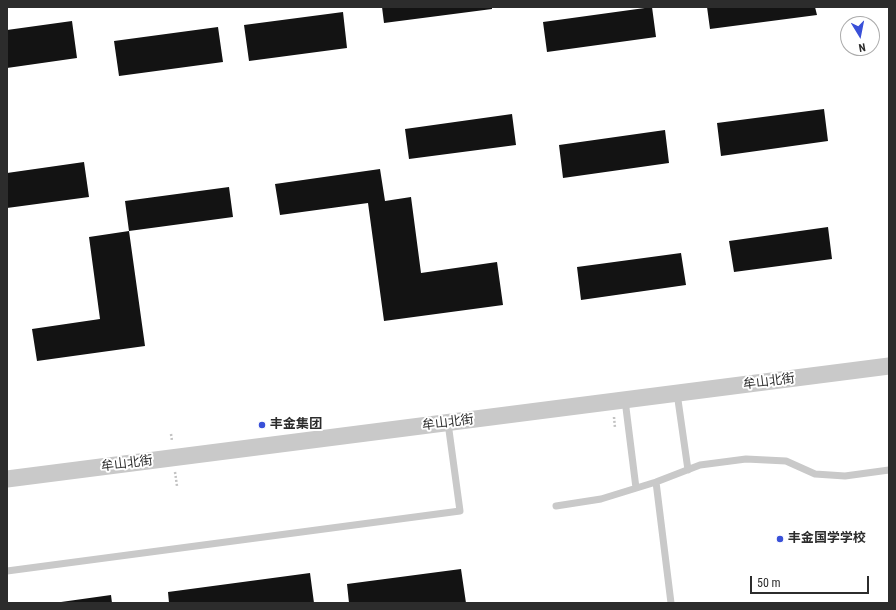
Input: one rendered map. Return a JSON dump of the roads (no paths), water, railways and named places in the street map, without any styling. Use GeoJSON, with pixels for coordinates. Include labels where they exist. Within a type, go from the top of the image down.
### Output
{"type":"FeatureCollection","features":[{"type":"Feature","properties":{"kind":"street","name":"牟山北街"},"geometry":{"type":"LineString","coordinates":[[7,479],[889,366]]}},
{"type":"Feature","properties":{"kind":"lane"},"geometry":{"type":"LineString","coordinates":[[677,393],[688,470]]}},
{"type":"Feature","properties":{"kind":"lane"},"geometry":{"type":"LineString","coordinates":[[625,400],[636,488]]}},
{"type":"Feature","properties":{"kind":"lane"},"geometry":{"type":"LineString","coordinates":[[7,571],[460,511],[448,422]]}},
{"type":"Feature","properties":{"kind":"lane"},"geometry":{"type":"LineString","coordinates":[[556,506],[601,499],[656,482],[700,465],[746,459],[786,461],[815,474],[844,476],[889,470]]}},
{"type":"Feature","properties":{"kind":"lane"},"geometry":{"type":"LineString","coordinates":[[656,482],[671,603]]}},
{"type":"Feature","properties":{"kind":"place","name":"丰金集团"},"geometry":{"type":"Point","coordinates":[262,425]}},
{"type":"Feature","properties":{"kind":"place","name":"丰金国学学校"},"geometry":{"type":"Point","coordinates":[780,539]}}]}
